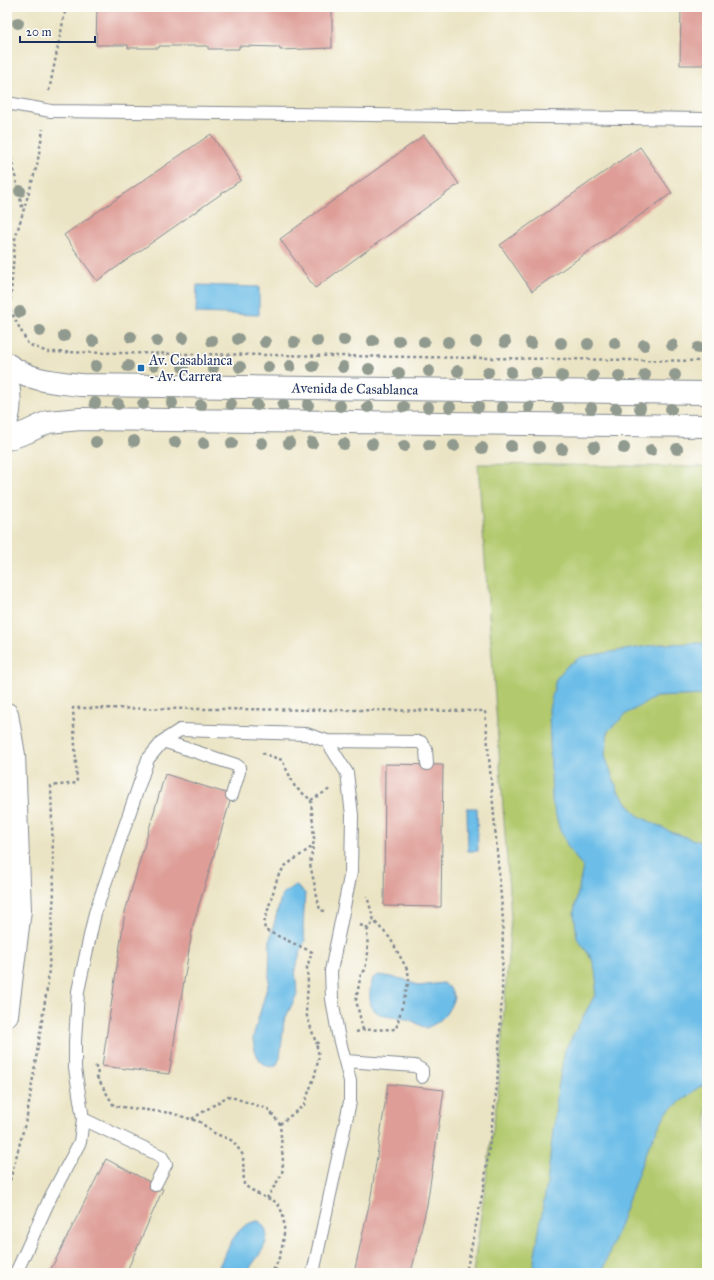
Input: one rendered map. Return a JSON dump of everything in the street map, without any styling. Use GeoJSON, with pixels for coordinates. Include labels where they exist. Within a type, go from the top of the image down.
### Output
{"type":"FeatureCollection","features":[{"type":"Feature","properties":{"kind":"street","name":"Avenida de Casablanca"},"geometry":{"type":"LineString","coordinates":[[7,364],[20,373],[51,382],[81,385],[707,393]]}},
{"type":"Feature","properties":{"kind":"street"},"geometry":{"type":"LineString","coordinates":[[7,379],[9,386],[9,414],[7,420]]}},
{"type":"Feature","properties":{"kind":"street"},"geometry":{"type":"LineString","coordinates":[[7,438],[27,432],[48,422],[81,419],[707,426]]}},
{"type":"Feature","properties":{"kind":"street"},"geometry":{"type":"LineString","coordinates":[[7,714],[14,755],[20,910],[7,1015]]}},
{"type":"Feature","properties":{"kind":"lane"},"geometry":{"type":"LineString","coordinates":[[7,103],[46,110],[707,118]]}},
{"type":"Feature","properties":{"kind":"lane"},"geometry":{"type":"LineString","coordinates":[[16,1273],[51,1196],[80,1142],[83,1119],[75,1068],[78,991],[95,913],[148,760],[163,741],[180,730],[306,734],[327,741],[421,742],[426,749],[427,764]]}},
{"type":"Feature","properties":{"kind":"lane"},"geometry":{"type":"LineString","coordinates":[[163,741],[239,767],[239,772],[232,795]]}},
{"type":"Feature","properties":{"kind":"lane"},"geometry":{"type":"LineString","coordinates":[[313,1273],[350,1102],[350,1081],[339,1037],[332,999],[332,971],[349,888],[351,872],[352,815],[347,773],[327,741]]}},
{"type":"Feature","properties":{"kind":"lane"},"geometry":{"type":"LineString","coordinates":[[346,1061],[415,1066],[422,1070],[422,1077]]}},
{"type":"Feature","properties":{"kind":"lane"},"geometry":{"type":"LineString","coordinates":[[83,1119],[161,1156],[166,1164],[155,1185]]}},
{"type":"Feature","properties":{"kind":"path"},"geometry":{"type":"LineString","coordinates":[[66,7],[54,59],[37,164],[15,239],[10,306],[28,344],[47,352],[707,361]]}},
{"type":"Feature","properties":{"kind":"path"},"geometry":{"type":"LineString","coordinates":[[7,140],[23,212]]}},
{"type":"Feature","properties":{"kind":"path"},"geometry":{"type":"LineString","coordinates":[[7,1192],[27,1116],[48,982],[54,892],[51,786],[78,783],[73,708],[485,711],[503,920],[502,994],[496,1094],[484,1186],[466,1273]]}},
{"type":"Feature","properties":{"kind":"path"},"geometry":{"type":"LineString","coordinates":[[261,752],[282,760],[295,787],[311,800],[314,839],[313,846],[285,866],[278,876],[264,923],[265,930],[308,950]]}},
{"type":"Feature","properties":{"kind":"path"},"geometry":{"type":"LineString","coordinates":[[339,1037],[363,1030],[396,1030],[409,980],[408,971],[400,954],[390,938],[374,920],[365,890],[349,888]]}},
{"type":"Feature","properties":{"kind":"path"},"geometry":{"type":"LineString","coordinates":[[363,1030],[356,1000],[361,974],[365,970],[368,953],[367,931],[374,920]]}},
{"type":"Feature","properties":{"kind":"path"},"geometry":{"type":"LineString","coordinates":[[280,1124],[304,1105],[315,1075],[319,1056],[316,1043]]}},
{"type":"Feature","properties":{"kind":"path"},"geometry":{"type":"LineString","coordinates":[[192,1119],[228,1096],[268,1109],[280,1124],[283,1161],[282,1174],[267,1198]]}},
{"type":"Feature","properties":{"kind":"path"},"geometry":{"type":"LineString","coordinates":[[114,1106],[171,1113],[192,1119],[200,1122],[214,1133],[233,1141],[243,1155],[244,1185],[275,1201],[281,1212],[284,1224],[284,1242],[275,1269],[271,1273]]}},
{"type":"Feature","properties":{"kind":"path"},"geometry":{"type":"LineString","coordinates":[[275,1269],[281,1273]]}},
{"type":"Feature","properties":{"kind":"green space"},"geometry":{"type":"Polygon","coordinates":[[[478,464],[707,467],[707,1273],[473,1273],[498,1092],[511,917],[478,464]]]}},
{"type":"Feature","properties":{"kind":"water"},"geometry":{"type":"Polygon","coordinates":[[[197,285],[259,287],[259,315],[196,313],[197,285]]]}},
{"type":"Feature","properties":{"kind":"water"},"geometry":{"type":"Polygon","coordinates":[[[661,644],[707,644],[707,695],[656,697],[626,714],[608,731],[605,756],[618,791],[637,815],[671,832],[707,844],[707,1085],[699,1087],[666,1113],[647,1149],[602,1273],[532,1273],[547,1183],[558,1088],[565,1050],[595,995],[597,977],[592,959],[577,938],[574,912],[583,867],[569,849],[559,827],[552,801],[549,709],[556,679],[567,666],[581,657],[661,644]]]}},
{"type":"Feature","properties":{"kind":"water"},"geometry":{"type":"Polygon","coordinates":[[[467,808],[477,808],[478,851],[468,851],[467,808]]]}},
{"type":"Feature","properties":{"kind":"water"},"geometry":{"type":"Polygon","coordinates":[[[295,885],[305,893],[303,928],[305,940],[295,968],[297,994],[284,1021],[280,1058],[276,1066],[270,1067],[258,1058],[254,1047],[253,1037],[269,981],[270,939],[282,894],[295,885]]]}},
{"type":"Feature","properties":{"kind":"water"},"geometry":{"type":"Polygon","coordinates":[[[379,975],[403,979],[419,986],[443,983],[451,989],[454,998],[444,1016],[432,1026],[426,1028],[410,1020],[383,1015],[377,1013],[373,1009],[370,999],[373,978],[379,975]]]}},
{"type":"Feature","properties":{"kind":"water"},"geometry":{"type":"Polygon","coordinates":[[[259,1221],[265,1228],[267,1234],[266,1241],[264,1248],[247,1273],[215,1273],[237,1234],[243,1227],[250,1223],[259,1221]]]}},
{"type":"Feature","properties":{"kind":"building"},"geometry":{"type":"Polygon","coordinates":[[[97,7],[332,7],[332,48],[280,50],[280,47],[239,46],[239,49],[208,49],[208,46],[159,46],[159,48],[128,48],[128,45],[96,45],[97,7]]]}},
{"type":"Feature","properties":{"kind":"building"},"geometry":{"type":"Polygon","coordinates":[[[681,7],[707,7],[707,65],[680,65],[681,7]]]}},
{"type":"Feature","properties":{"kind":"building"},"geometry":{"type":"Polygon","coordinates":[[[211,134],[241,180],[97,281],[64,235],[211,134]]]}},
{"type":"Feature","properties":{"kind":"building"},"geometry":{"type":"Polygon","coordinates":[[[424,135],[459,184],[315,288],[280,239],[424,135]]]}},
{"type":"Feature","properties":{"kind":"building"},"geometry":{"type":"Polygon","coordinates":[[[640,147],[672,193],[532,291],[500,245],[640,147]]]}},
{"type":"Feature","properties":{"kind":"building"},"geometry":{"type":"Polygon","coordinates":[[[385,764],[443,765],[441,907],[384,906],[385,764]]]}},
{"type":"Feature","properties":{"kind":"building"},"geometry":{"type":"Polygon","coordinates":[[[165,774],[232,795],[193,925],[169,1074],[102,1066],[125,912],[165,774]]]}},
{"type":"Feature","properties":{"kind":"building"},"geometry":{"type":"Polygon","coordinates":[[[388,1084],[444,1090],[427,1205],[411,1273],[354,1273],[371,1196],[388,1084]]]}},
{"type":"Feature","properties":{"kind":"building"},"geometry":{"type":"Polygon","coordinates":[[[106,1159],[163,1189],[126,1273],[49,1273],[106,1159]]]}},
{"type":"Feature","properties":{"kind":"place","name":"Av. Casablanca - Av. Carrera"},"geometry":{"type":"Point","coordinates":[141,368]}}]}
